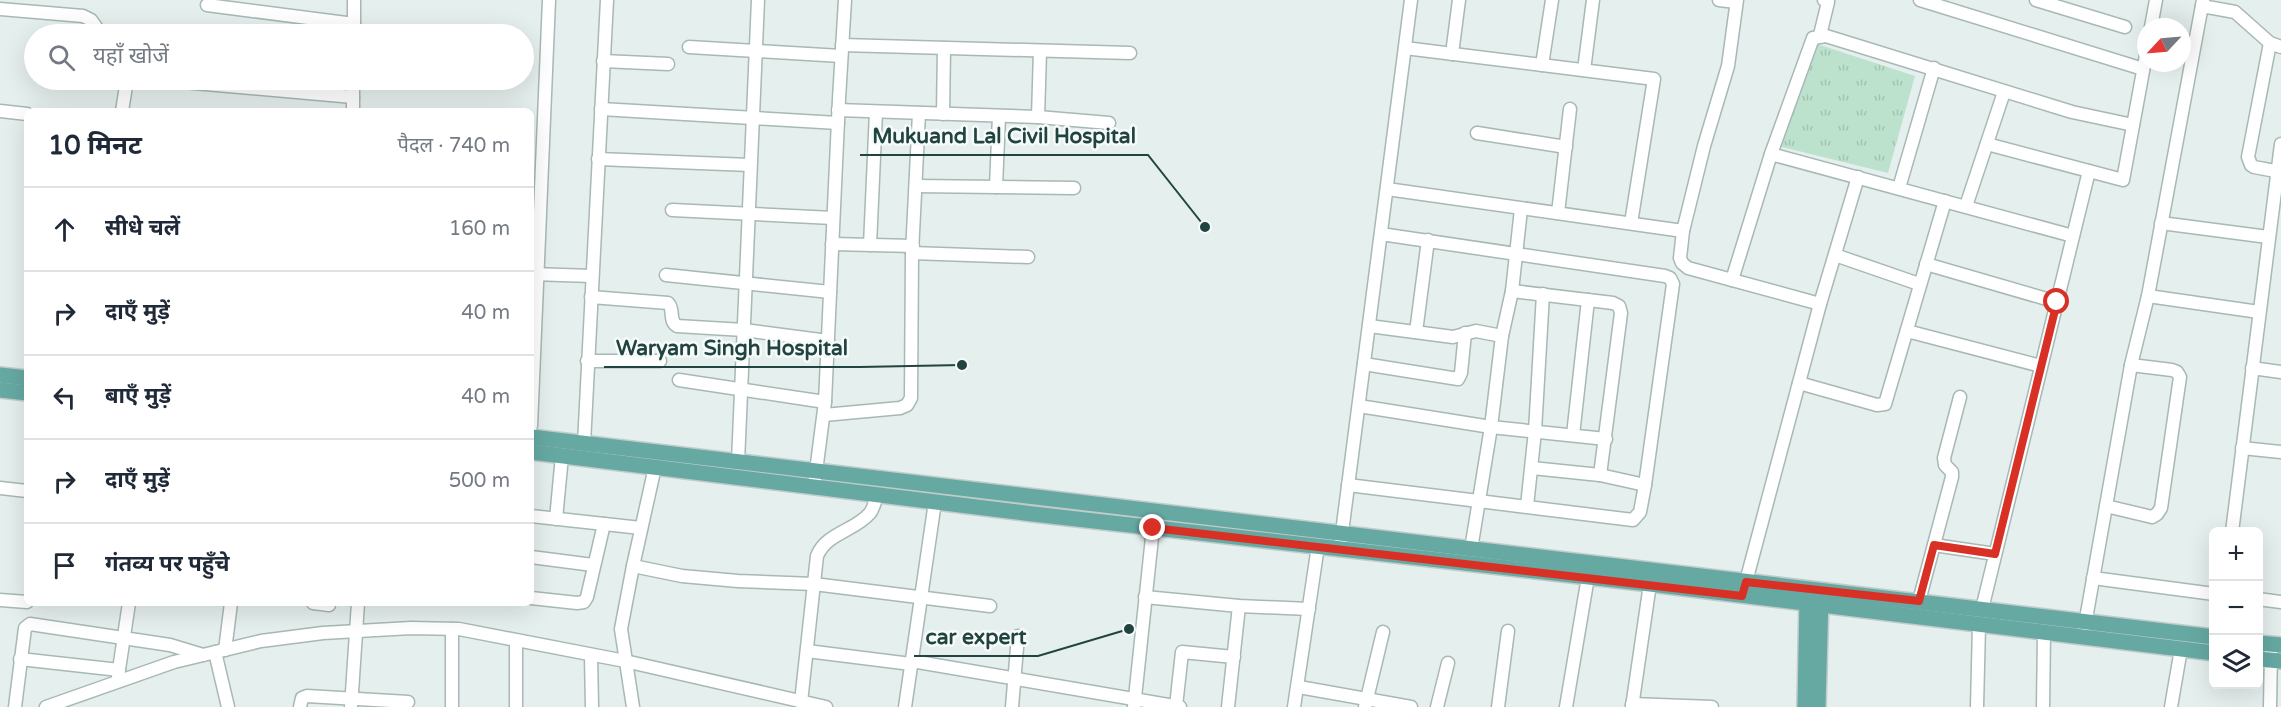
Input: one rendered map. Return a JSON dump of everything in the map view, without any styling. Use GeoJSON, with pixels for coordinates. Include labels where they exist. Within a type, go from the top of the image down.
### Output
{"type":"FeatureCollection","features":[{"type":"Feature","properties":{"kind":"main road"},"geometry":{"type":"LineString","coordinates":[[0,375],[24,378]]}},
{"type":"Feature","properties":{"kind":"main road"},"geometry":{"type":"LineString","coordinates":[[0,390],[24,393]]}},
{"type":"Feature","properties":{"kind":"main road"},"geometry":{"type":"LineString","coordinates":[[534,437],[738,462],[877,495],[1153,528],[1318,546],[1341,541],[1472,549],[1744,589],[1814,597],[1979,625],[2044,633],[2084,630],[2209,637]]}},
{"type":"Feature","properties":{"kind":"main road"},"geometry":{"type":"LineString","coordinates":[[534,452],[655,467],[815,479],[1341,541],[1650,584],[1744,589]]}},
{"type":"Feature","properties":{"kind":"main road"},"geometry":{"type":"LineString","coordinates":[[1814,597],[1919,601],[1982,609],[2181,650],[2209,653]]}},
{"type":"Feature","properties":{"kind":"main road"},"geometry":{"type":"LineString","coordinates":[[1805,707],[1814,597]]}},
{"type":"Feature","properties":{"kind":"main road"},"geometry":{"type":"LineString","coordinates":[[1814,597],[1818,707]]}},
{"type":"Feature","properties":{"kind":"street"},"geometry":{"type":"LineString","coordinates":[[354,0],[354,24]]}},
{"type":"Feature","properties":{"kind":"street"},"geometry":{"type":"LineString","coordinates":[[534,312],[549,0]]}},
{"type":"Feature","properties":{"kind":"street"},"geometry":{"type":"LineString","coordinates":[[584,444],[607,0]]}},
{"type":"Feature","properties":{"kind":"street"},"geometry":{"type":"LineString","coordinates":[[738,462],[758,0]]}},
{"type":"Feature","properties":{"kind":"street"},"geometry":{"type":"LineString","coordinates":[[815,479],[825,402],[837,123],[845,0]]}},
{"type":"Feature","properties":{"kind":"street"},"geometry":{"type":"LineString","coordinates":[[1341,541],[1411,0]]}},
{"type":"Feature","properties":{"kind":"street"},"geometry":{"type":"LineString","coordinates":[[1452,54],[1460,0]]}},
{"type":"Feature","properties":{"kind":"street"},"geometry":{"type":"LineString","coordinates":[[1542,65],[1552,0]]}},
{"type":"Feature","properties":{"kind":"street"},"geometry":{"type":"LineString","coordinates":[[1584,70],[1593,0]]}},
{"type":"Feature","properties":{"kind":"street"},"geometry":{"type":"LineString","coordinates":[[1719,0],[1736,1],[1728,66],[1704,146],[1683,231],[1680,258],[1685,266],[1820,304]]}},
{"type":"Feature","properties":{"kind":"street"},"geometry":{"type":"LineString","coordinates":[[1732,280],[1771,154],[1811,41],[1820,35],[1828,2],[1824,0]]}},
{"type":"Feature","properties":{"kind":"street"},"geometry":{"type":"LineString","coordinates":[[1920,0],[2137,58]]}},
{"type":"Feature","properties":{"kind":"street"},"geometry":{"type":"LineString","coordinates":[[2036,0],[2125,27]]}},
{"type":"Feature","properties":{"kind":"street"},"geometry":{"type":"LineString","coordinates":[[2153,18],[2156,0]]}},
{"type":"Feature","properties":{"kind":"street"},"geometry":{"type":"LineString","coordinates":[[2191,45],[2202,3],[2235,12],[2276,45],[2248,157],[2254,167],[2279,172]]}},
{"type":"Feature","properties":{"kind":"street"},"geometry":{"type":"LineString","coordinates":[[207,5],[323,24]]}},
{"type":"Feature","properties":{"kind":"street"},"geometry":{"type":"LineString","coordinates":[[0,9],[83,16],[94,24]]}},
{"type":"Feature","properties":{"kind":"street"},"geometry":{"type":"LineString","coordinates":[[1820,35],[2072,112],[2133,125]]}},
{"type":"Feature","properties":{"kind":"street"},"geometry":{"type":"LineString","coordinates":[[689,47],[755,51],[944,48],[1130,53]]}},
{"type":"Feature","properties":{"kind":"street"},"geometry":{"type":"LineString","coordinates":[[943,114],[944,48]]}},
{"type":"Feature","properties":{"kind":"street"},"geometry":{"type":"LineString","coordinates":[[1405,48],[1654,79],[1630,223]]}},
{"type":"Feature","properties":{"kind":"street"},"geometry":{"type":"LineString","coordinates":[[1038,117],[1040,51]]}},
{"type":"Feature","properties":{"kind":"street"},"geometry":{"type":"LineString","coordinates":[[603,61],[668,64]]}},
{"type":"Feature","properties":{"kind":"street"},"geometry":{"type":"LineString","coordinates":[[1899,188],[1934,68]]}},
{"type":"Feature","properties":{"kind":"street"},"geometry":{"type":"LineString","coordinates":[[1987,144],[2123,180],[2143,72]]}},
{"type":"Feature","properties":{"kind":"street"},"geometry":{"type":"LineString","coordinates":[[2084,630],[2131,365],[2148,296],[2162,223],[2185,72]]}},
{"type":"Feature","properties":{"kind":"street"},"geometry":{"type":"LineString","coordinates":[[122,108],[125,90]]}},
{"type":"Feature","properties":{"kind":"street"},"geometry":{"type":"LineString","coordinates":[[274,90],[353,97]]}},
{"type":"Feature","properties":{"kind":"street"},"geometry":{"type":"LineString","coordinates":[[352,108],[353,90]]}},
{"type":"Feature","properties":{"kind":"street"},"geometry":{"type":"LineString","coordinates":[[1966,206],[2004,92]]}},
{"type":"Feature","properties":{"kind":"street"},"geometry":{"type":"LineString","coordinates":[[601,109],[837,123]]}},
{"type":"Feature","properties":{"kind":"street"},"geometry":{"type":"LineString","coordinates":[[1558,213],[1570,109]]}},
{"type":"Feature","properties":{"kind":"street"},"geometry":{"type":"LineString","coordinates":[[838,110],[1038,117],[1109,123]]}},
{"type":"Feature","properties":{"kind":"street"},"geometry":{"type":"LineString","coordinates":[[0,111],[24,114]]}},
{"type":"Feature","properties":{"kind":"street"},"geometry":{"type":"LineString","coordinates":[[870,245],[876,112]]}},
{"type":"Feature","properties":{"kind":"street"},"geometry":{"type":"LineString","coordinates":[[824,415],[900,408],[907,405],[911,398],[913,250],[919,113]]}},
{"type":"Feature","properties":{"kind":"street"},"geometry":{"type":"LineString","coordinates":[[996,187],[999,116]]}},
{"type":"Feature","properties":{"kind":"street"},"geometry":{"type":"LineString","coordinates":[[1477,133],[1566,147]]}},
{"type":"Feature","properties":{"kind":"street"},"geometry":{"type":"LineString","coordinates":[[2232,527],[2281,144]]}},
{"type":"Feature","properties":{"kind":"street"},"geometry":{"type":"LineString","coordinates":[[1771,154],[2073,236]]}},
{"type":"Feature","properties":{"kind":"street"},"geometry":{"type":"LineString","coordinates":[[598,159],[750,165]]}},
{"type":"Feature","properties":{"kind":"street"},"geometry":{"type":"LineString","coordinates":[[1982,609],[2089,171]]}},
{"type":"Feature","properties":{"kind":"street"},"geometry":{"type":"LineString","coordinates":[[1744,589],[1820,304],[1858,177]]}},
{"type":"Feature","properties":{"kind":"street"},"geometry":{"type":"LineString","coordinates":[[916,186],[1074,188]]}},
{"type":"Feature","properties":{"kind":"street"},"geometry":{"type":"LineString","coordinates":[[1387,189],[1683,231]]}},
{"type":"Feature","properties":{"kind":"street"},"geometry":{"type":"LineString","coordinates":[[1799,383],[1877,405],[1885,404],[1945,201]]}},
{"type":"Feature","properties":{"kind":"street"},"geometry":{"type":"LineString","coordinates":[[1472,549],[1502,336],[1512,291],[1521,209]]}},
{"type":"Feature","properties":{"kind":"street"},"geometry":{"type":"LineString","coordinates":[[672,210],[833,218]]}},
{"type":"Feature","properties":{"kind":"street"},"geometry":{"type":"LineString","coordinates":[[2162,223],[2268,240],[2281,245]]}},
{"type":"Feature","properties":{"kind":"street"},"geometry":{"type":"LineString","coordinates":[[1348,485],[1634,520],[1640,512],[1645,485],[1673,284],[1670,278],[1665,276],[1381,234]]}},
{"type":"Feature","properties":{"kind":"street"},"geometry":{"type":"LineString","coordinates":[[1416,332],[1428,240]]}},
{"type":"Feature","properties":{"kind":"street"},"geometry":{"type":"LineString","coordinates":[[832,244],[1028,257]]}},
{"type":"Feature","properties":{"kind":"street"},"geometry":{"type":"LineString","coordinates":[[1835,255],[1919,284]]}},
{"type":"Feature","properties":{"kind":"street"},"geometry":{"type":"LineString","coordinates":[[1926,264],[2057,302]]}},
{"type":"Feature","properties":{"kind":"street"},"geometry":{"type":"LineString","coordinates":[[535,274],[592,276]]}},
{"type":"Feature","properties":{"kind":"street"},"geometry":{"type":"LineString","coordinates":[[666,275],[830,292]]}},
{"type":"Feature","properties":{"kind":"street"},"geometry":{"type":"LineString","coordinates":[[1512,291],[1613,303],[1618,306],[1621,313],[1600,475]]}},
{"type":"Feature","properties":{"kind":"street"},"geometry":{"type":"LineString","coordinates":[[1527,506],[1535,431],[1543,294]]}},
{"type":"Feature","properties":{"kind":"street"},"geometry":{"type":"LineString","coordinates":[[2148,296],[2259,312]]}},
{"type":"Feature","properties":{"kind":"street"},"geometry":{"type":"LineString","coordinates":[[591,297],[668,303],[672,308],[672,320],[677,326],[744,330],[828,341]]}},
{"type":"Feature","properties":{"kind":"street"},"geometry":{"type":"LineString","coordinates":[[1573,435],[1588,300]]}},
{"type":"Feature","properties":{"kind":"street"},"geometry":{"type":"LineString","coordinates":[[1369,326],[1453,337],[1476,331],[1502,336]]}},
{"type":"Feature","properties":{"kind":"street"},"geometry":{"type":"LineString","coordinates":[[1907,331],[2041,366]]}},
{"type":"Feature","properties":{"kind":"street"},"geometry":{"type":"LineString","coordinates":[[1364,364],[1458,379],[1461,373],[1465,333]]}},
{"type":"Feature","properties":{"kind":"street"},"geometry":{"type":"LineString","coordinates":[[587,361],[660,362]]}},
{"type":"Feature","properties":{"kind":"street"},"geometry":{"type":"LineString","coordinates":[[2106,506],[2152,517],[2161,508],[2180,377],[2172,370],[2131,365]]}},
{"type":"Feature","properties":{"kind":"street"},"geometry":{"type":"LineString","coordinates":[[2252,368],[2281,372]]}},
{"type":"Feature","properties":{"kind":"street"},"geometry":{"type":"LineString","coordinates":[[679,380],[825,402]]}},
{"type":"Feature","properties":{"kind":"street"},"geometry":{"type":"LineString","coordinates":[[1919,601],[1952,477],[1952,472],[1945,465],[1944,458],[1960,396]]}},
{"type":"Feature","properties":{"kind":"street"},"geometry":{"type":"LineString","coordinates":[[1359,406],[1491,427],[1606,439]]}},
{"type":"Feature","properties":{"kind":"street"},"geometry":{"type":"LineString","coordinates":[[2242,448],[2281,452]]}},
{"type":"Feature","properties":{"kind":"street"},"geometry":{"type":"LineString","coordinates":[[556,519],[562,456]]}},
{"type":"Feature","properties":{"kind":"street"},"geometry":{"type":"LineString","coordinates":[[633,707],[621,629],[655,467]]}},
{"type":"Feature","properties":{"kind":"street"},"geometry":{"type":"LineString","coordinates":[[1532,468],[1600,475],[1645,485]]}},
{"type":"Feature","properties":{"kind":"street"},"geometry":{"type":"LineString","coordinates":[[0,488],[24,491]]}},
{"type":"Feature","properties":{"kind":"street"},"geometry":{"type":"LineString","coordinates":[[801,702],[817,556],[820,548],[871,512],[877,495]]}},
{"type":"Feature","properties":{"kind":"street"},"geometry":{"type":"LineString","coordinates":[[905,707],[935,502]]}},
{"type":"Feature","properties":{"kind":"street"},"geometry":{"type":"LineString","coordinates":[[534,516],[641,528]]}},
{"type":"Feature","properties":{"kind":"street"},"geometry":{"type":"LineString","coordinates":[[534,598],[584,602],[604,524]]}},
{"type":"Feature","properties":{"kind":"street"},"geometry":{"type":"LineString","coordinates":[[1135,703],[1153,528]]}},
{"type":"Feature","properties":{"kind":"street"},"geometry":{"type":"LineString","coordinates":[[1934,545],[1995,554]]}},
{"type":"Feature","properties":{"kind":"street"},"geometry":{"type":"LineString","coordinates":[[1294,707],[1299,687],[1318,546]]}},
{"type":"Feature","properties":{"kind":"street"},"geometry":{"type":"LineString","coordinates":[[534,558],[593,566]]}},
{"type":"Feature","properties":{"kind":"street"},"geometry":{"type":"LineString","coordinates":[[633,566],[682,576],[814,584],[990,606]]}},
{"type":"Feature","properties":{"kind":"street"},"geometry":{"type":"LineString","coordinates":[[1566,707],[1588,577]]}},
{"type":"Feature","properties":{"kind":"street"},"geometry":{"type":"LineString","coordinates":[[2093,578],[2209,593]]}},
{"type":"Feature","properties":{"kind":"street"},"geometry":{"type":"LineString","coordinates":[[1650,584],[1632,705],[1712,707]]}},
{"type":"Feature","properties":{"kind":"street"},"geometry":{"type":"LineString","coordinates":[[1146,597],[1239,606],[1309,609]]}},
{"type":"Feature","properties":{"kind":"street"},"geometry":{"type":"LineString","coordinates":[[0,600],[24,603]]}},
{"type":"Feature","properties":{"kind":"street"},"geometry":{"type":"LineString","coordinates":[[2263,600],[2281,602]]}},
{"type":"Feature","properties":{"kind":"street"},"geometry":{"type":"LineString","coordinates":[[118,675],[129,606]]}},
{"type":"Feature","properties":{"kind":"street"},"geometry":{"type":"LineString","coordinates":[[228,707],[220,651],[230,606]]}},
{"type":"Feature","properties":{"kind":"street"},"geometry":{"type":"LineString","coordinates":[[351,703],[358,606]]}},
{"type":"Feature","properties":{"kind":"street"},"geometry":{"type":"LineString","coordinates":[[1228,707],[1239,606]]}},
{"type":"Feature","properties":{"kind":"street"},"geometry":{"type":"LineString","coordinates":[[15,707],[25,628],[30,624],[170,645],[202,655]]}},
{"type":"Feature","properties":{"kind":"street"},"geometry":{"type":"LineString","coordinates":[[1977,707],[1979,625]]}},
{"type":"Feature","properties":{"kind":"street"},"geometry":{"type":"LineString","coordinates":[[46,707],[80,694],[118,675],[261,641],[356,630],[411,628],[452,629],[625,661],[826,707]]}},
{"type":"Feature","properties":{"kind":"street"},"geometry":{"type":"LineString","coordinates":[[452,629],[452,707]]}},
{"type":"Feature","properties":{"kind":"street"},"geometry":{"type":"LineString","coordinates":[[1498,707],[1508,631]]}},
{"type":"Feature","properties":{"kind":"street"},"geometry":{"type":"LineString","coordinates":[[1366,703],[1383,632]]}},
{"type":"Feature","properties":{"kind":"street"},"geometry":{"type":"LineString","coordinates":[[2043,707],[2044,633]]}},
{"type":"Feature","properties":{"kind":"street"},"geometry":{"type":"LineString","coordinates":[[1012,707],[1018,636]]}},
{"type":"Feature","properties":{"kind":"street"},"geometry":{"type":"LineString","coordinates":[[516,641],[516,707]]}},
{"type":"Feature","properties":{"kind":"street"},"geometry":{"type":"LineString","coordinates":[[2270,644],[2270,707]]}},
{"type":"Feature","properties":{"kind":"street"},"geometry":{"type":"LineString","coordinates":[[2171,707],[2181,650]]}},
{"type":"Feature","properties":{"kind":"street"},"geometry":{"type":"LineString","coordinates":[[807,651],[912,663],[1014,679],[1135,703],[1178,707],[1182,652],[1234,657]]}},
{"type":"Feature","properties":{"kind":"street"},"geometry":{"type":"LineString","coordinates":[[591,655],[592,707]]}},
{"type":"Feature","properties":{"kind":"street"},"geometry":{"type":"LineString","coordinates":[[20,659],[118,675]]}},
{"type":"Feature","properties":{"kind":"street"},"geometry":{"type":"LineString","coordinates":[[1437,707],[1448,663]]}},
{"type":"Feature","properties":{"kind":"street"},"geometry":{"type":"LineString","coordinates":[[1299,687],[1366,703],[1411,707]]}},
{"type":"Feature","properties":{"kind":"street"},"geometry":{"type":"LineString","coordinates":[[80,694],[84,707]]}},
{"type":"Feature","properties":{"kind":"street"},"geometry":{"type":"LineString","coordinates":[[300,707],[302,698],[307,696],[351,703],[408,702]]}},
{"type":"Feature","properties":{"kind":"green space"},"geometry":{"type":"Polygon","coordinates":[[[1817,44],[1915,76],[1888,173],[1778,146],[1817,44]]]}},
{"type":"Feature","properties":{"kind":"place","name":"Mukuand Lal Civil Hospital"},"geometry":{"type":"Point","coordinates":[1205,227]}},
{"type":"Feature","properties":{"kind":"place","name":"Waryam Singh Hospital"},"geometry":{"type":"Point","coordinates":[962,365]}},
{"type":"Feature","properties":{"kind":"place","name":"car expert"},"geometry":{"type":"Point","coordinates":[1129,629]}},
{"type":"Feature","properties":{"kind":"route"},"geometry":{"type":"LineString","coordinates":[[1153,528],[1742,596],[1746,582],[1919,601],[1934,545],[1995,554],[2057,302]]}}]}
